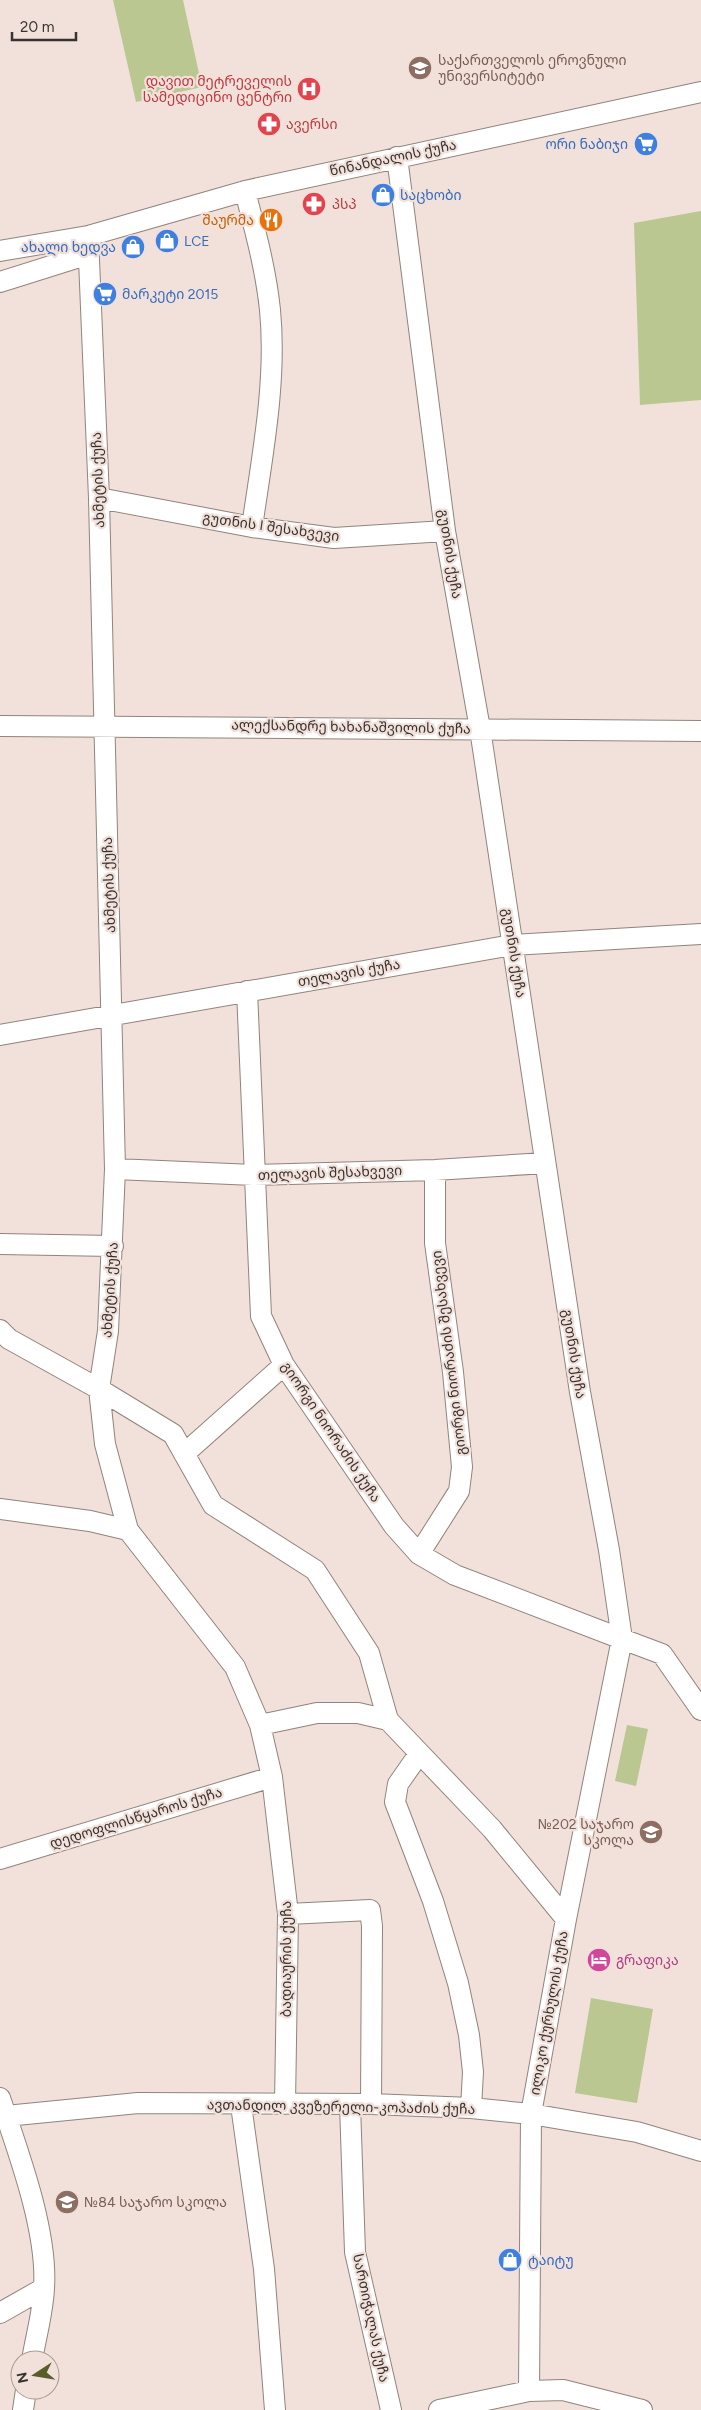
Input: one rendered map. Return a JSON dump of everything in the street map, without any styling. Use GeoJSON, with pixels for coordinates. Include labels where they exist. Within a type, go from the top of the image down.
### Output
{"type":"FeatureCollection","features":[{"type":"Feature","properties":{"kind":"street","name":"წინანდალის ქუჩა"},"geometry":{"type":"LineString","coordinates":[[88,245],[245,191],[701,92]]}},
{"type":"Feature","properties":{"kind":"street","name":"გუთნის ქუჩა"},"geometry":{"type":"LineString","coordinates":[[397,157],[445,531],[480,729],[580,1392],[609,1550],[622,1639]]}},
{"type":"Feature","properties":{"kind":"street"},"geometry":{"type":"LineString","coordinates":[[245,191],[263,266],[270,311],[270,403],[252,527]]}},
{"type":"Feature","properties":{"kind":"street"},"geometry":{"type":"LineString","coordinates":[[4,250],[88,245]]}},
{"type":"Feature","properties":{"kind":"street"},"geometry":{"type":"LineString","coordinates":[[0,282],[88,245]]}},
{"type":"Feature","properties":{"kind":"street","name":"ახმეტის ქუჩა"},"geometry":{"type":"LineString","coordinates":[[88,245],[99,498],[114,1169],[113,1246],[108,1331],[100,1389],[105,1444],[128,1530]]}},
{"type":"Feature","properties":{"kind":"street","name":"გუთნის I შესახვევი"},"geometry":{"type":"LineString","coordinates":[[99,498],[252,527],[334,538],[445,531]]}},
{"type":"Feature","properties":{"kind":"street","name":"ალექსანდრე ხახანაშვილის ქუჩა"},"geometry":{"type":"LineString","coordinates":[[0,726],[104,725],[701,731]]}},
{"type":"Feature","properties":{"kind":"street","name":"თელავის ქუჩა"},"geometry":{"type":"LineString","coordinates":[[0,1035],[512,945],[701,934]]}},
{"type":"Feature","properties":{"kind":"street","name":"გიორგი ნიორაძის ქუჩა"},"geometry":{"type":"LineString","coordinates":[[248,991],[261,1316],[284,1365],[394,1526],[419,1554],[455,1576],[622,1639]]}},
{"type":"Feature","properties":{"kind":"street","name":"თელავის შესახვევი"},"geometry":{"type":"LineString","coordinates":[[114,1169],[254,1175],[435,1170],[545,1163]]}},
{"type":"Feature","properties":{"kind":"street","name":"გიორგი ნიორაძის შესახვევი"},"geometry":{"type":"LineString","coordinates":[[419,1554],[458,1491],[462,1468],[453,1372],[436,1243],[435,1170]]}},
{"type":"Feature","properties":{"kind":"street"},"geometry":{"type":"LineString","coordinates":[[0,1244],[113,1246]]}},
{"type":"Feature","properties":{"kind":"street"},"geometry":{"type":"LineString","coordinates":[[0,1330],[9,1339],[100,1389],[173,1434],[213,1505],[315,1570],[369,1653],[388,1720],[492,1829],[566,1919]]}},
{"type":"Feature","properties":{"kind":"street"},"geometry":{"type":"LineString","coordinates":[[184,1454],[284,1365]]}},
{"type":"Feature","properties":{"kind":"street"},"geometry":{"type":"LineString","coordinates":[[0,1509],[90,1520],[128,1530]]}},
{"type":"Feature","properties":{"kind":"street","name":"ბადიაურის ქუჩა"},"geometry":{"type":"LineString","coordinates":[[128,1530],[235,1667],[260,1726],[272,1777],[288,1914],[285,2104]]}},
{"type":"Feature","properties":{"kind":"street"},"geometry":{"type":"LineString","coordinates":[[622,1639],[662,1654],[701,1710]]}},
{"type":"Feature","properties":{"kind":"street","name":"ილიკო ქურხულის ქუჩა"},"geometry":{"type":"LineString","coordinates":[[529,2391],[531,2114],[566,1919],[622,1639]]}},
{"type":"Feature","properties":{"kind":"street"},"geometry":{"type":"LineString","coordinates":[[260,1726],[317,1713],[358,1713],[388,1720]]}},
{"type":"Feature","properties":{"kind":"street"},"geometry":{"type":"LineString","coordinates":[[419,1754],[398,1784],[395,1802],[433,1901],[458,1983],[469,2035],[472,2072],[471,2108]]}},
{"type":"Feature","properties":{"kind":"street","name":"დედოფლისწყაროს ქუჩა"},"geometry":{"type":"LineString","coordinates":[[0,1859],[272,1777]]}},
{"type":"Feature","properties":{"kind":"street"},"geometry":{"type":"LineString","coordinates":[[288,1914],[370,1910],[372,1926],[371,2104]]}},
{"type":"Feature","properties":{"kind":"street","name":"ავთანდილ კვეზერელი-კოპაძის ქუჩა"},"geometry":{"type":"LineString","coordinates":[[3,2107],[138,2103],[241,2105],[371,2104],[471,2108],[531,2114],[636,2132],[701,2151]]}},
{"type":"Feature","properties":{"kind":"street"},"geometry":{"type":"LineString","coordinates":[[241,2105],[264,2269],[275,2410]]}},
{"type":"Feature","properties":{"kind":"street","name":"სართიჭალას ქუჩა"},"geometry":{"type":"LineString","coordinates":[[350,2105],[355,2252],[391,2410]]}},
{"type":"Feature","properties":{"kind":"street"},"geometry":{"type":"LineString","coordinates":[[3,2107],[28,2188],[41,2240],[44,2288],[34,2350]]}},
{"type":"Feature","properties":{"kind":"street"},"geometry":{"type":"LineString","coordinates":[[0,2313],[44,2288]]}},
{"type":"Feature","properties":{"kind":"street"},"geometry":{"type":"LineString","coordinates":[[439,2410],[529,2391],[562,2390],[642,2410]]}},
{"type":"Feature","properties":{"kind":"green space"},"geometry":{"type":"Polygon","coordinates":[[[113,0],[183,0],[202,87],[136,102],[113,0]]]}},
{"type":"Feature","properties":{"kind":"green space"},"geometry":{"type":"Polygon","coordinates":[[[701,211],[701,400],[640,405],[634,223],[701,211]]]}},
{"type":"Feature","properties":{"kind":"green space"},"geometry":{"type":"Polygon","coordinates":[[[627,1725],[648,1729],[636,1786],[615,1781],[627,1725]]]}},
{"type":"Feature","properties":{"kind":"green space"},"geometry":{"type":"Polygon","coordinates":[[[591,1998],[653,2009],[637,2103],[575,2093],[591,1998]]]}},
{"type":"Feature","properties":{"kind":"place","name":"საქართველოს ეროვნული უნივერსიტეტი"},"geometry":{"type":"Point","coordinates":[420,68]}},
{"type":"Feature","properties":{"kind":"place","name":"დავით მეტრეველის სამედიცინო ცენტრი"},"geometry":{"type":"Point","coordinates":[309,89]}},
{"type":"Feature","properties":{"kind":"place","name":"ავერსი"},"geometry":{"type":"Point","coordinates":[269,124]}},
{"type":"Feature","properties":{"kind":"place","name":"ორი ნაბიჯი"},"geometry":{"type":"Point","coordinates":[646,144]}},
{"type":"Feature","properties":{"kind":"place","name":"საცხობი"},"geometry":{"type":"Point","coordinates":[383,195]}},
{"type":"Feature","properties":{"kind":"place","name":"პსპ"},"geometry":{"type":"Point","coordinates":[314,204]}},
{"type":"Feature","properties":{"kind":"place","name":"შაურმა"},"geometry":{"type":"Point","coordinates":[271,220]}},
{"type":"Feature","properties":{"kind":"place","name":"LCE"},"geometry":{"type":"Point","coordinates":[167,241]}},
{"type":"Feature","properties":{"kind":"place","name":"ახალი ხედვა"},"geometry":{"type":"Point","coordinates":[133,247]}},
{"type":"Feature","properties":{"kind":"place","name":"მარკეტი 2015"},"geometry":{"type":"Point","coordinates":[105,294]}},
{"type":"Feature","properties":{"kind":"place","name":"№202 საჯარო სკოლა"},"geometry":{"type":"Point","coordinates":[651,1832]}},
{"type":"Feature","properties":{"kind":"place","name":"გრაფიკა"},"geometry":{"type":"Point","coordinates":[599,1960]}},
{"type":"Feature","properties":{"kind":"place","name":"№84 საჯარო სკოლა"},"geometry":{"type":"Point","coordinates":[67,2202]}},
{"type":"Feature","properties":{"kind":"place","name":"ტაიტუ"},"geometry":{"type":"Point","coordinates":[510,2260]}}]}
